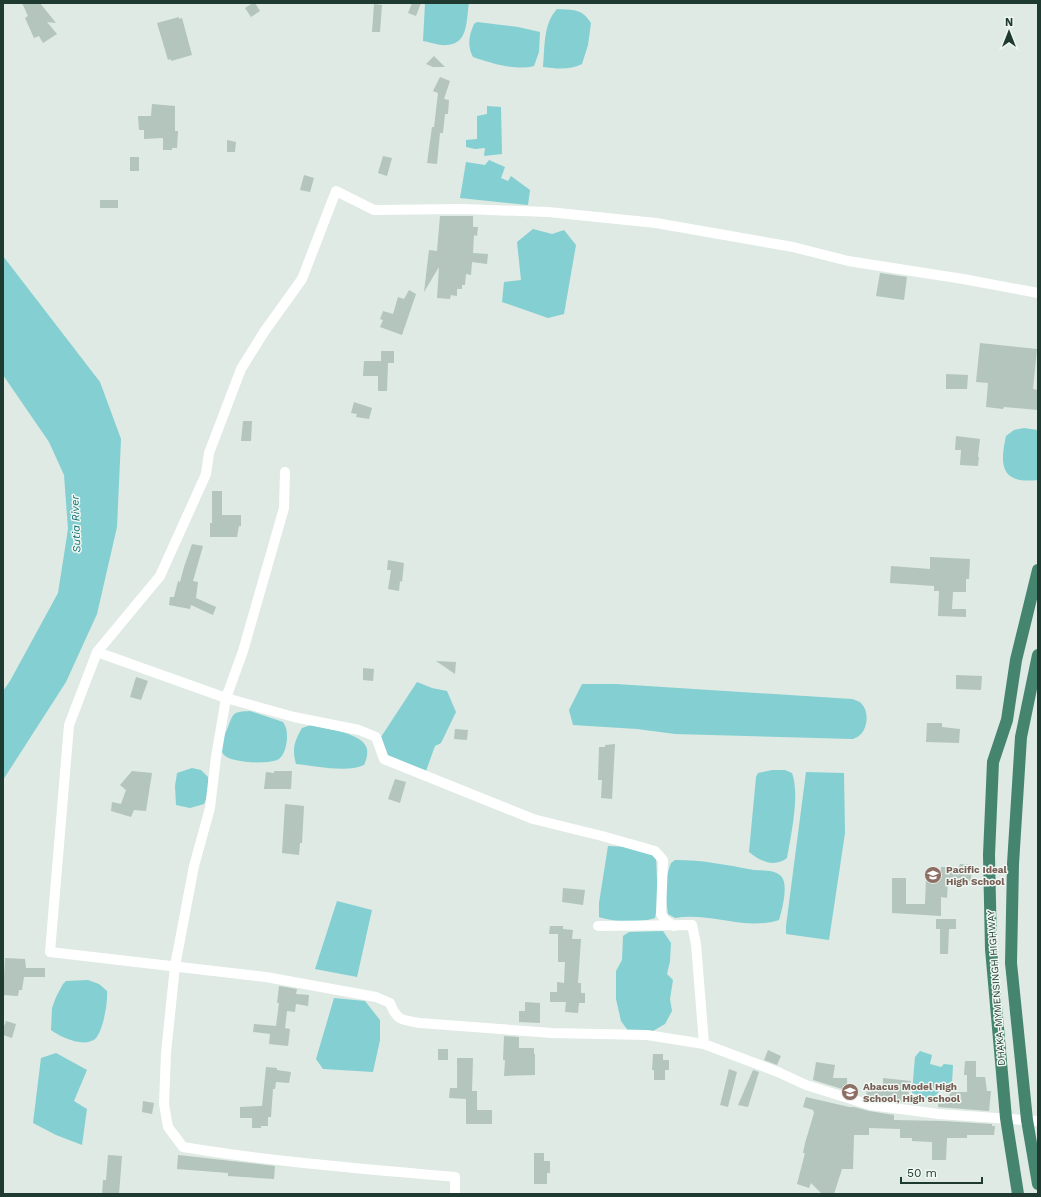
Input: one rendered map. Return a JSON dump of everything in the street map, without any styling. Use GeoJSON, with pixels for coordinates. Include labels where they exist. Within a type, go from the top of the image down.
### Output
{"type":"FeatureCollection","features":[{"type":"Feature","properties":{"kind":"highway","name":"DHAKA-MYMENSINGH HIGHWAY"},"geometry":{"type":"LineString","coordinates":[[1018,1194],[1006,1118],[991,949],[988,855],[993,762],[1007,720],[1016,660],[1038,570]]}},
{"type":"Feature","properties":{"kind":"highway","name":"DHAKA-MYMENSINGH HIGHWAY"},"geometry":{"type":"LineString","coordinates":[[1038,655],[1021,737],[1013,864],[1012,962],[1033,1120],[1038,1184]]}},
{"type":"Feature","properties":{"kind":"street"},"geometry":{"type":"LineString","coordinates":[[1033,1120],[939,1114],[870,1104],[806,1085],[778,1072],[704,1044],[647,1035],[552,1033],[420,1023],[401,1020],[394,1013],[390,1003],[376,997],[266,977],[50,952],[69,725],[96,652],[160,576],[206,474],[209,453],[241,368],[264,332],[302,279],[336,191],[374,210],[462,209],[540,212],[656,223],[793,247],[848,261],[964,279],[1038,293]]}},
{"type":"Feature","properties":{"kind":"street"},"geometry":{"type":"LineString","coordinates":[[285,472],[284,508],[243,651],[226,698],[216,757],[210,808],[194,866],[174,966],[166,1053],[164,1104],[168,1127],[183,1147],[230,1155],[328,1166],[455,1177],[455,1194]]}},
{"type":"Feature","properties":{"kind":"street"},"geometry":{"type":"LineString","coordinates":[[96,652],[226,698],[294,716],[359,730],[376,737],[384,759],[438,782],[533,819],[655,851],[663,860],[661,914],[665,920],[674,926]]}},
{"type":"Feature","properties":{"kind":"street"},"geometry":{"type":"LineString","coordinates":[[598,926],[692,925],[696,944],[704,1044]]}},
{"type":"Feature","properties":{"kind":"water"},"geometry":{"type":"Polygon","coordinates":[[[425,3],[469,3],[467,23],[463,35],[459,40],[454,44],[444,45],[423,41],[425,3]]]}},
{"type":"Feature","properties":{"kind":"water"},"geometry":{"type":"Polygon","coordinates":[[[557,9],[580,12],[588,18],[591,23],[588,45],[582,64],[563,68],[543,67],[547,29],[552,15],[557,9]]]}},
{"type":"Feature","properties":{"kind":"water"},"geometry":{"type":"Polygon","coordinates":[[[477,22],[518,27],[540,32],[539,52],[534,66],[519,68],[511,67],[473,57],[469,40],[472,28],[477,22]]]}},
{"type":"Feature","properties":{"kind":"water"},"geometry":{"type":"Polygon","coordinates":[[[487,106],[501,107],[502,154],[484,156],[485,148],[475,149],[466,147],[466,140],[477,139],[477,116],[487,114],[487,106]]]}},
{"type":"Feature","properties":{"kind":"water"},"geometry":{"type":"Polygon","coordinates":[[[489,160],[505,167],[501,178],[508,181],[511,176],[530,190],[528,205],[460,198],[466,162],[485,165],[489,160]]]}},
{"type":"Feature","properties":{"kind":"water"},"geometry":{"type":"Polygon","coordinates":[[[533,229],[552,234],[564,230],[576,245],[564,314],[548,318],[502,302],[504,282],[521,280],[517,242],[533,229]]]}},
{"type":"Feature","properties":{"kind":"water","name":"Sutia River"},"geometry":{"type":"Polygon","coordinates":[[[3,256],[100,382],[121,439],[117,527],[97,614],[66,682],[3,780],[3,691],[10,681],[58,593],[68,529],[64,475],[49,442],[3,375],[3,256]]]}},
{"type":"Feature","properties":{"kind":"water"},"geometry":{"type":"Polygon","coordinates":[[[1024,428],[1038,430],[1038,480],[1026,481],[1010,476],[1004,465],[1003,457],[1006,436],[1014,430],[1024,428]]]}},
{"type":"Feature","properties":{"kind":"water"},"geometry":{"type":"Polygon","coordinates":[[[417,682],[432,688],[447,691],[456,712],[441,743],[435,746],[426,771],[386,758],[381,737],[417,682]]]}},
{"type":"Feature","properties":{"kind":"water"},"geometry":{"type":"Polygon","coordinates":[[[582,684],[616,684],[852,699],[860,702],[864,706],[867,718],[865,727],[861,734],[853,739],[675,734],[637,729],[573,725],[569,710],[582,684]]]}},
{"type":"Feature","properties":{"kind":"water"},"geometry":{"type":"Polygon","coordinates":[[[250,711],[283,722],[287,732],[287,742],[284,752],[279,759],[267,762],[250,762],[233,759],[223,754],[221,748],[222,740],[233,716],[240,712],[250,711]]]}},
{"type":"Feature","properties":{"kind":"water"},"geometry":{"type":"Polygon","coordinates":[[[311,725],[343,732],[359,739],[364,743],[367,749],[367,757],[364,765],[340,769],[296,764],[294,746],[297,737],[302,728],[311,725]]]}},
{"type":"Feature","properties":{"kind":"water"},"geometry":{"type":"Polygon","coordinates":[[[192,768],[201,770],[208,777],[210,790],[204,804],[190,808],[176,805],[175,786],[177,773],[192,768]]]}},
{"type":"Feature","properties":{"kind":"water"},"geometry":{"type":"Polygon","coordinates":[[[772,770],[785,770],[792,773],[795,792],[794,815],[787,858],[777,863],[767,862],[749,852],[756,777],[758,773],[772,770]]]}},
{"type":"Feature","properties":{"kind":"water"},"geometry":{"type":"Polygon","coordinates":[[[806,772],[844,773],[845,833],[829,940],[786,934],[806,772]]]}},
{"type":"Feature","properties":{"kind":"water"},"geometry":{"type":"Polygon","coordinates":[[[608,846],[631,847],[656,856],[658,902],[655,918],[642,921],[627,921],[599,917],[599,903],[608,846]]]}},
{"type":"Feature","properties":{"kind":"water"},"geometry":{"type":"Polygon","coordinates":[[[675,860],[715,863],[775,872],[781,876],[785,891],[779,920],[766,923],[740,923],[701,917],[675,918],[668,914],[666,882],[671,863],[675,860]]]}},
{"type":"Feature","properties":{"kind":"water"},"geometry":{"type":"Polygon","coordinates":[[[337,901],[372,910],[357,977],[315,969],[337,901]]]}},
{"type":"Feature","properties":{"kind":"water"},"geometry":{"type":"Polygon","coordinates":[[[663,931],[671,943],[670,961],[667,974],[673,980],[670,999],[672,1011],[665,1024],[653,1031],[629,1032],[621,1021],[616,999],[616,971],[622,960],[623,936],[629,932],[663,931]]]}},
{"type":"Feature","properties":{"kind":"water"},"geometry":{"type":"Polygon","coordinates":[[[88,980],[99,984],[107,991],[106,1009],[103,1024],[95,1039],[79,1042],[60,1036],[51,1030],[52,1008],[56,997],[66,981],[88,980]]]}},
{"type":"Feature","properties":{"kind":"water"},"geometry":{"type":"Polygon","coordinates":[[[334,998],[365,1001],[380,1020],[380,1040],[373,1072],[323,1069],[316,1059],[334,998]]]}},
{"type":"Feature","properties":{"kind":"water"},"geometry":{"type":"Polygon","coordinates":[[[920,1051],[932,1055],[930,1064],[941,1067],[944,1064],[953,1065],[952,1083],[945,1084],[932,1100],[912,1093],[915,1057],[920,1051]]]}},
{"type":"Feature","properties":{"kind":"water"},"geometry":{"type":"Polygon","coordinates":[[[56,1053],[87,1070],[74,1101],[87,1109],[82,1145],[56,1135],[33,1123],[41,1058],[56,1053]]]}},
{"type":"Feature","properties":{"kind":"building"},"geometry":{"type":"Polygon","coordinates":[[[22,3],[40,3],[56,23],[47,22],[57,34],[43,43],[39,36],[34,38],[25,18],[28,16],[22,3]]]}},
{"type":"Feature","properties":{"kind":"building"},"geometry":{"type":"Polygon","coordinates":[[[255,3],[260,11],[251,17],[245,8],[255,3]]]}},
{"type":"Feature","properties":{"kind":"building"},"geometry":{"type":"Polygon","coordinates":[[[412,3],[421,3],[416,16],[408,13],[412,3]]]}},
{"type":"Feature","properties":{"kind":"building"},"geometry":{"type":"Polygon","coordinates":[[[374,4],[382,5],[380,32],[372,32],[374,4]]]}},
{"type":"Feature","properties":{"kind":"building"},"geometry":{"type":"Polygon","coordinates":[[[179,17],[179,19],[182,18],[192,55],[171,61],[171,59],[168,60],[157,23],[179,17]]]}},
{"type":"Feature","properties":{"kind":"building"},"geometry":{"type":"Polygon","coordinates":[[[434,56],[445,67],[433,67],[426,64],[434,56]]]}},
{"type":"Feature","properties":{"kind":"building"},"geometry":{"type":"Polygon","coordinates":[[[440,77],[450,81],[444,99],[449,100],[448,114],[445,114],[443,133],[440,133],[437,164],[427,163],[432,127],[434,127],[438,93],[433,91],[440,77]]]}},
{"type":"Feature","properties":{"kind":"building"},"geometry":{"type":"Polygon","coordinates":[[[152,104],[175,106],[175,131],[178,131],[177,148],[172,148],[172,150],[163,150],[163,138],[144,139],[144,130],[139,130],[138,116],[151,116],[152,104]]]}},
{"type":"Feature","properties":{"kind":"building"},"geometry":{"type":"Polygon","coordinates":[[[227,140],[236,142],[235,152],[227,152],[227,140]]]}},
{"type":"Feature","properties":{"kind":"building"},"geometry":{"type":"Polygon","coordinates":[[[383,156],[392,158],[387,176],[378,173],[383,156]]]}},
{"type":"Feature","properties":{"kind":"building"},"geometry":{"type":"Polygon","coordinates":[[[130,157],[139,157],[139,171],[130,171],[130,157]]]}},
{"type":"Feature","properties":{"kind":"building"},"geometry":{"type":"Polygon","coordinates":[[[304,175],[314,178],[310,192],[300,190],[304,175]]]}},
{"type":"Feature","properties":{"kind":"building"},"geometry":{"type":"Polygon","coordinates":[[[100,200],[118,200],[118,208],[100,208],[100,200]]]}},
{"type":"Feature","properties":{"kind":"building"},"geometry":{"type":"Polygon","coordinates":[[[440,216],[473,216],[473,227],[478,227],[477,236],[474,235],[473,253],[488,254],[487,264],[472,262],[471,275],[466,274],[465,285],[462,285],[462,289],[457,289],[457,296],[451,295],[450,299],[437,298],[439,267],[424,292],[429,250],[437,251],[440,216]]]}},
{"type":"Feature","properties":{"kind":"building"},"geometry":{"type":"Polygon","coordinates":[[[880,273],[907,277],[904,300],[876,296],[880,273]]]}},
{"type":"Feature","properties":{"kind":"building"},"geometry":{"type":"Polygon","coordinates":[[[409,290],[416,294],[402,335],[380,327],[383,320],[380,319],[383,311],[393,314],[398,297],[404,299],[409,290]]]}},
{"type":"Feature","properties":{"kind":"building"},"geometry":{"type":"Polygon","coordinates":[[[980,343],[1037,349],[1033,389],[1038,390],[1038,410],[986,407],[988,383],[976,382],[980,343]]]}},
{"type":"Feature","properties":{"kind":"building"},"geometry":{"type":"Polygon","coordinates":[[[381,351],[394,351],[394,363],[388,363],[387,391],[378,391],[378,376],[363,376],[364,361],[381,361],[381,351]]]}},
{"type":"Feature","properties":{"kind":"building"},"geometry":{"type":"Polygon","coordinates":[[[946,374],[968,375],[967,389],[946,389],[946,374]]]}},
{"type":"Feature","properties":{"kind":"building"},"geometry":{"type":"Polygon","coordinates":[[[354,402],[372,408],[369,419],[356,417],[357,414],[351,413],[354,402]]]}},
{"type":"Feature","properties":{"kind":"building"},"geometry":{"type":"Polygon","coordinates":[[[243,421],[252,421],[251,441],[241,441],[243,421]]]}},
{"type":"Feature","properties":{"kind":"building"},"geometry":{"type":"Polygon","coordinates":[[[956,436],[980,439],[978,466],[960,465],[961,450],[955,450],[956,436]]]}},
{"type":"Feature","properties":{"kind":"building"},"geometry":{"type":"Polygon","coordinates":[[[212,491],[222,491],[222,515],[241,515],[241,526],[239,526],[237,537],[210,537],[210,523],[212,523],[212,491]]]}},
{"type":"Feature","properties":{"kind":"building"},"geometry":{"type":"Polygon","coordinates":[[[192,544],[203,546],[193,581],[198,582],[196,598],[216,607],[213,615],[191,605],[190,609],[169,605],[170,597],[174,597],[178,581],[180,582],[192,544]]]}},
{"type":"Feature","properties":{"kind":"building"},"geometry":{"type":"Polygon","coordinates":[[[930,557],[970,559],[969,579],[966,579],[966,592],[953,592],[952,609],[966,609],[966,617],[938,616],[939,591],[934,591],[934,586],[890,583],[891,566],[930,569],[930,557]]]}},
{"type":"Feature","properties":{"kind":"building"},"geometry":{"type":"Polygon","coordinates":[[[388,560],[404,563],[402,582],[400,581],[399,591],[388,589],[391,570],[387,570],[388,560]]]}},
{"type":"Feature","properties":{"kind":"building"},"geometry":{"type":"Polygon","coordinates":[[[436,661],[456,662],[455,674],[436,661]]]}},
{"type":"Feature","properties":{"kind":"building"},"geometry":{"type":"Polygon","coordinates":[[[363,668],[374,669],[373,681],[363,680],[363,668]]]}},
{"type":"Feature","properties":{"kind":"building"},"geometry":{"type":"Polygon","coordinates":[[[956,675],[982,676],[981,690],[956,689],[956,675]]]}},
{"type":"Feature","properties":{"kind":"building"},"geometry":{"type":"Polygon","coordinates":[[[136,677],[148,681],[141,700],[130,697],[136,677]]]}},
{"type":"Feature","properties":{"kind":"building"},"geometry":{"type":"Polygon","coordinates":[[[927,723],[942,723],[942,727],[960,729],[959,743],[926,742],[927,723]]]}},
{"type":"Feature","properties":{"kind":"building"},"geometry":{"type":"Polygon","coordinates":[[[455,729],[468,730],[467,740],[454,739],[455,729]]]}},
{"type":"Feature","properties":{"kind":"building"},"geometry":{"type":"Polygon","coordinates":[[[615,744],[612,799],[601,798],[602,780],[598,780],[599,747],[615,744]]]}},
{"type":"Feature","properties":{"kind":"building"},"geometry":{"type":"Polygon","coordinates":[[[132,771],[152,773],[146,811],[134,810],[131,817],[111,811],[112,802],[121,804],[126,790],[120,785],[132,771]]]}},
{"type":"Feature","properties":{"kind":"building"},"geometry":{"type":"Polygon","coordinates":[[[274,771],[292,771],[291,789],[264,789],[266,772],[274,773],[274,771]]]}},
{"type":"Feature","properties":{"kind":"building"},"geometry":{"type":"Polygon","coordinates":[[[395,779],[406,782],[400,803],[388,799],[395,779]]]}},
{"type":"Feature","properties":{"kind":"building"},"geometry":{"type":"Polygon","coordinates":[[[285,804],[304,806],[302,843],[300,843],[299,855],[282,853],[285,804]]]}},
{"type":"Feature","properties":{"kind":"building"},"geometry":{"type":"Polygon","coordinates":[[[960,864],[972,865],[971,881],[948,881],[947,898],[941,897],[941,916],[892,913],[892,878],[906,878],[906,904],[925,904],[926,877],[940,878],[941,867],[959,867],[960,864]]]}},
{"type":"Feature","properties":{"kind":"building"},"geometry":{"type":"Polygon","coordinates":[[[563,888],[585,890],[583,905],[562,902],[563,888]]]}},
{"type":"Feature","properties":{"kind":"building"},"geometry":{"type":"Polygon","coordinates":[[[936,919],[956,919],[956,929],[949,929],[948,954],[940,954],[940,929],[936,929],[936,919]]]}},
{"type":"Feature","properties":{"kind":"building"},"geometry":{"type":"Polygon","coordinates":[[[550,926],[563,926],[563,929],[573,930],[572,939],[581,939],[578,983],[581,983],[581,993],[585,993],[585,1003],[579,1003],[578,1013],[565,1012],[566,1002],[550,1002],[550,992],[557,992],[557,982],[564,983],[565,962],[558,962],[558,934],[549,934],[550,926]]]}},
{"type":"Feature","properties":{"kind":"building"},"geometry":{"type":"Polygon","coordinates":[[[5,958],[25,959],[26,968],[45,968],[45,977],[24,977],[22,990],[19,990],[18,996],[3,995],[5,958]]]}},
{"type":"Feature","properties":{"kind":"building"},"geometry":{"type":"Polygon","coordinates":[[[279,986],[297,989],[296,994],[309,995],[308,1006],[296,1004],[295,1012],[287,1011],[285,1028],[290,1029],[288,1046],[269,1044],[270,1034],[253,1032],[254,1024],[276,1026],[279,1003],[277,1003],[279,986]]]}},
{"type":"Feature","properties":{"kind":"building"},"geometry":{"type":"Polygon","coordinates":[[[525,1002],[540,1003],[540,1023],[519,1022],[519,1011],[525,1011],[525,1002]]]}},
{"type":"Feature","properties":{"kind":"building"},"geometry":{"type":"Polygon","coordinates":[[[6,1021],[16,1024],[12,1038],[3,1035],[3,1029],[6,1021]]]}},
{"type":"Feature","properties":{"kind":"building"},"geometry":{"type":"Polygon","coordinates":[[[504,1036],[519,1037],[519,1048],[534,1048],[535,1075],[504,1076],[504,1036]]]}},
{"type":"Feature","properties":{"kind":"building"},"geometry":{"type":"Polygon","coordinates":[[[438,1049],[448,1049],[448,1060],[438,1060],[438,1049]]]}},
{"type":"Feature","properties":{"kind":"building"},"geometry":{"type":"Polygon","coordinates":[[[768,1050],[781,1056],[777,1065],[764,1060],[768,1050]]]}},
{"type":"Feature","properties":{"kind":"building"},"geometry":{"type":"Polygon","coordinates":[[[653,1054],[663,1054],[663,1060],[669,1060],[669,1070],[665,1070],[665,1080],[654,1080],[654,1070],[652,1070],[653,1054]]]}},
{"type":"Feature","properties":{"kind":"building"},"geometry":{"type":"Polygon","coordinates":[[[457,1058],[473,1058],[472,1091],[477,1091],[477,1110],[492,1110],[492,1124],[466,1124],[466,1099],[449,1098],[450,1088],[457,1088],[457,1058]]]}},
{"type":"Feature","properties":{"kind":"building"},"geometry":{"type":"Polygon","coordinates":[[[965,1061],[976,1061],[976,1077],[985,1077],[987,1091],[991,1091],[989,1111],[938,1107],[939,1099],[949,1099],[950,1092],[967,1092],[967,1075],[964,1075],[965,1061]]]}},
{"type":"Feature","properties":{"kind":"building"},"geometry":{"type":"Polygon","coordinates":[[[816,1062],[835,1065],[833,1078],[847,1078],[847,1089],[842,1089],[813,1080],[816,1062]]]}},
{"type":"Feature","properties":{"kind":"building"},"geometry":{"type":"Polygon","coordinates":[[[266,1067],[291,1072],[289,1083],[276,1082],[275,1089],[273,1089],[271,1117],[268,1117],[268,1126],[252,1128],[252,1118],[240,1118],[240,1107],[262,1106],[266,1067]]]}},
{"type":"Feature","properties":{"kind":"building"},"geometry":{"type":"Polygon","coordinates":[[[729,1069],[737,1072],[728,1107],[720,1105],[729,1069]]]}},
{"type":"Feature","properties":{"kind":"building"},"geometry":{"type":"Polygon","coordinates":[[[753,1070],[759,1072],[748,1107],[738,1105],[753,1070]]]}},
{"type":"Feature","properties":{"kind":"building"},"geometry":{"type":"Polygon","coordinates":[[[883,1078],[911,1081],[907,1103],[866,1097],[867,1089],[883,1090],[883,1078]]]}},
{"type":"Feature","properties":{"kind":"building"},"geometry":{"type":"Polygon","coordinates":[[[806,1097],[894,1115],[894,1120],[992,1124],[992,1126],[995,1126],[994,1135],[967,1135],[967,1138],[947,1138],[946,1160],[932,1160],[932,1142],[912,1141],[912,1138],[900,1138],[900,1129],[869,1128],[869,1135],[854,1135],[853,1169],[842,1169],[834,1194],[822,1194],[811,1183],[809,1188],[797,1184],[805,1153],[803,1153],[805,1143],[814,1113],[813,1110],[803,1107],[806,1097]]]}},
{"type":"Feature","properties":{"kind":"building"},"geometry":{"type":"Polygon","coordinates":[[[143,1101],[154,1103],[152,1114],[142,1112],[143,1101]]]}},
{"type":"Feature","properties":{"kind":"building"},"geometry":{"type":"Polygon","coordinates":[[[534,1153],[544,1153],[544,1161],[550,1161],[550,1173],[547,1173],[547,1184],[534,1184],[534,1153]]]}},
{"type":"Feature","properties":{"kind":"building"},"geometry":{"type":"Polygon","coordinates":[[[108,1155],[122,1156],[119,1194],[102,1194],[103,1180],[106,1180],[108,1155]]]}},
{"type":"Feature","properties":{"kind":"building"},"geometry":{"type":"Polygon","coordinates":[[[178,1155],[275,1166],[274,1179],[228,1176],[228,1173],[177,1169],[178,1155]]]}},
{"type":"Feature","properties":{"kind":"place","name":"Pacific Ideal High School"},"geometry":{"type":"Point","coordinates":[933,875]}},
{"type":"Feature","properties":{"kind":"place","name":"Abacus Model High School, High school"},"geometry":{"type":"Point","coordinates":[850,1092]}}]}
